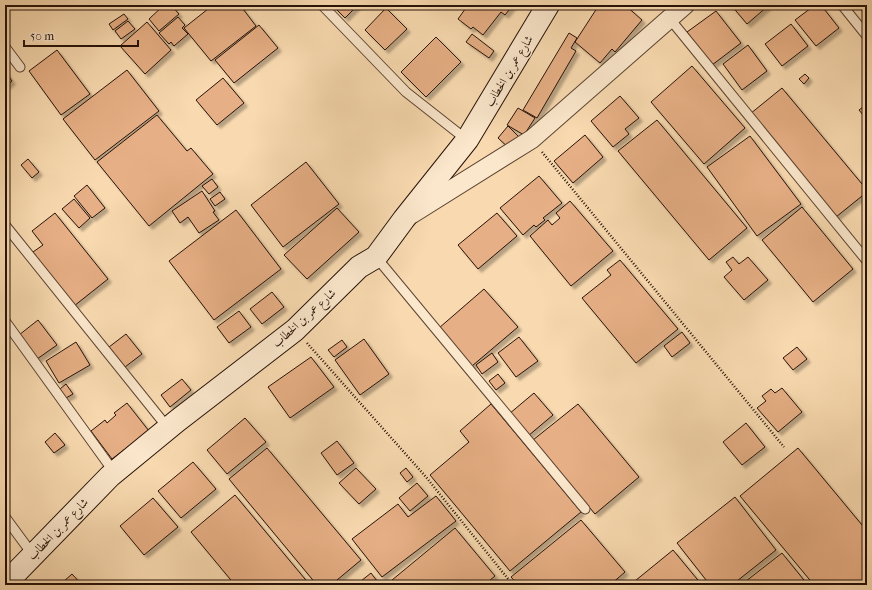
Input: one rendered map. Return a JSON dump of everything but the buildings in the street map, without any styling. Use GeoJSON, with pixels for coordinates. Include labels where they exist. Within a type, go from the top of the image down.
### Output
{"type":"FeatureCollection","features":[{"type":"Feature","properties":{"kind":"main road","name":"شارع عمر بن الخطاب"},"geometry":{"type":"LineString","coordinates":[[6,584],[114,472],[168,428],[295,330],[359,267],[376,257],[404,219],[467,140],[546,6]]}},
{"type":"Feature","properties":{"kind":"street"},"geometry":{"type":"LineString","coordinates":[[404,219],[532,139],[685,5]]}},
{"type":"Feature","properties":{"kind":"lane"},"geometry":{"type":"LineString","coordinates":[[322,5],[406,92],[467,140]]}},
{"type":"Feature","properties":{"kind":"lane"},"geometry":{"type":"LineString","coordinates":[[842,5],[867,36]]}},
{"type":"Feature","properties":{"kind":"lane"},"geometry":{"type":"LineString","coordinates":[[670,19],[867,261]]}},
{"type":"Feature","properties":{"kind":"lane"},"geometry":{"type":"LineString","coordinates":[[5,48],[20,67]]}},
{"type":"Feature","properties":{"kind":"lane"},"geometry":{"type":"LineString","coordinates":[[5,225],[168,428]]}},
{"type":"Feature","properties":{"kind":"lane"},"geometry":{"type":"LineString","coordinates":[[376,257],[585,509]]}},
{"type":"Feature","properties":{"kind":"lane"},"geometry":{"type":"LineString","coordinates":[[5,321],[114,472]]}},
{"type":"Feature","properties":{"kind":"lane"},"geometry":{"type":"LineString","coordinates":[[5,517],[33,555]]}},
{"type":"Feature","properties":{"kind":"path"},"geometry":{"type":"LineString","coordinates":[[532,139],[784,447]]}},
{"type":"Feature","properties":{"kind":"path"},"geometry":{"type":"LineString","coordinates":[[295,330],[426,477],[513,585]]}}]}
